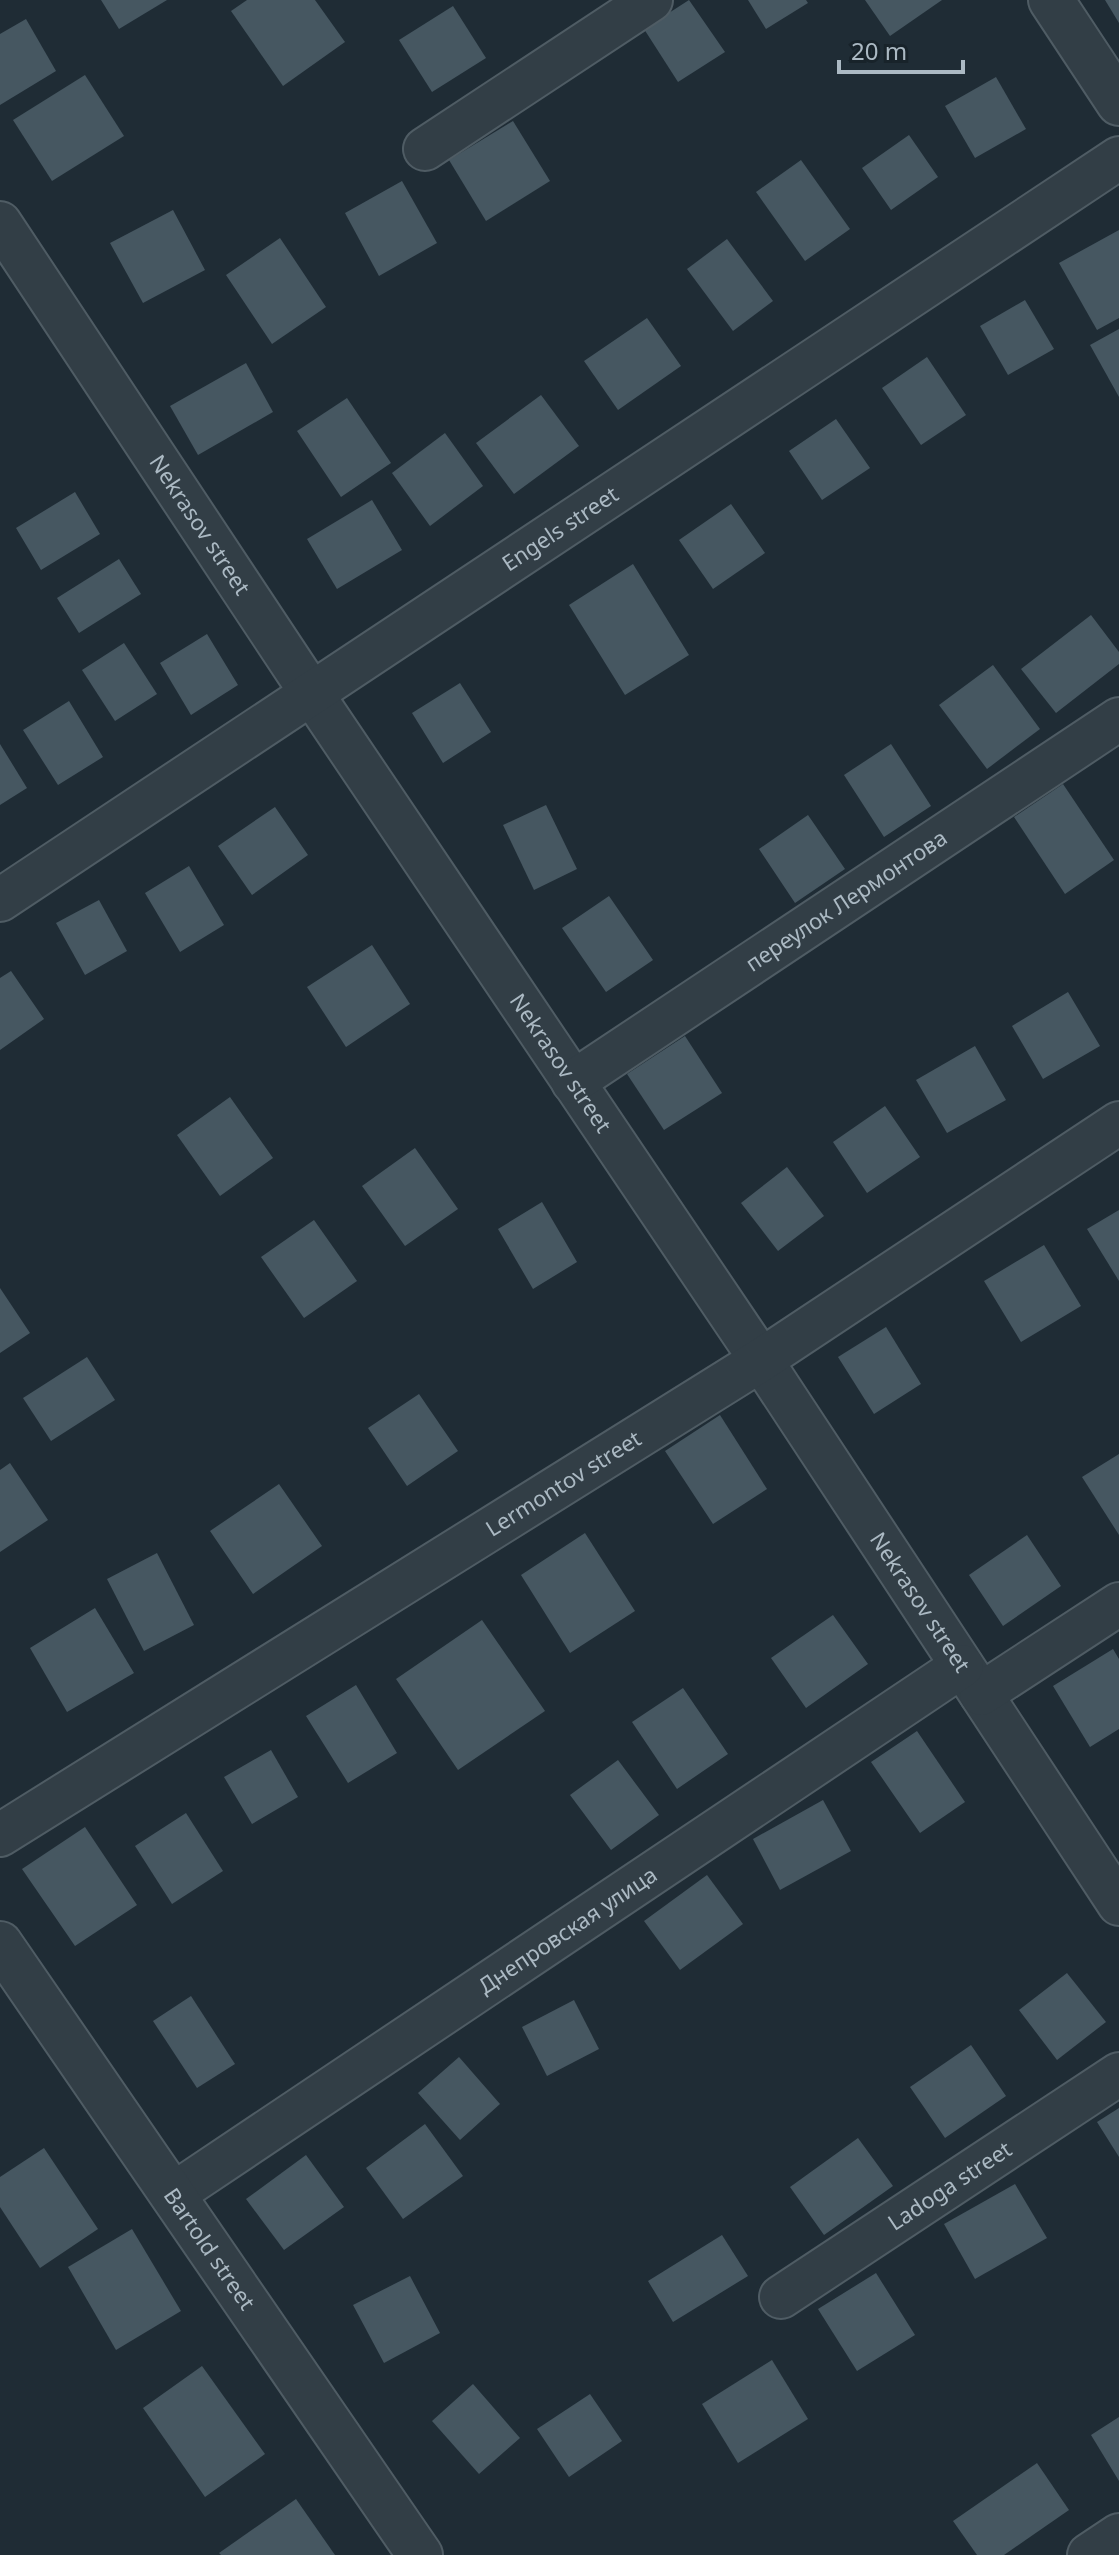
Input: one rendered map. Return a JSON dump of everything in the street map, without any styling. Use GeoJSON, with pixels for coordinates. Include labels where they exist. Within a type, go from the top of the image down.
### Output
{"type":"FeatureCollection","features":[{"type":"Feature","properties":{"kind":"street"},"geometry":{"type":"LineString","coordinates":[[425,149],[651,0]]}},
{"type":"Feature","properties":{"kind":"street"},"geometry":{"type":"LineString","coordinates":[[1051,0],[1119,103]]}},
{"type":"Feature","properties":{"kind":"street","name":"Engels street"},"geometry":{"type":"LineString","coordinates":[[0,900],[1119,158]]}},
{"type":"Feature","properties":{"kind":"street","name":"Nekrasov street"},"geometry":{"type":"LineString","coordinates":[[0,223],[312,694],[761,1360],[1119,1904]]}},
{"type":"Feature","properties":{"kind":"street","name":"переулок Лермонтова"},"geometry":{"type":"LineString","coordinates":[[573,1082],[1119,719]]}},
{"type":"Feature","properties":{"kind":"street","name":"Lermontov street"},"geometry":{"type":"LineString","coordinates":[[0,1835],[761,1360],[1119,1123]]}},
{"type":"Feature","properties":{"kind":"street","name":"Днепровская улица"},"geometry":{"type":"LineString","coordinates":[[172,2195],[972,1680],[1119,1604]]}},
{"type":"Feature","properties":{"kind":"street","name":"Bartold street"},"geometry":{"type":"LineString","coordinates":[[0,1944],[420,2555]]}},
{"type":"Feature","properties":{"kind":"street","name":"Ladoga street"},"geometry":{"type":"LineString","coordinates":[[781,2297],[1119,2074]]}},
{"type":"Feature","properties":{"kind":"street"},"geometry":{"type":"LineString","coordinates":[[1089,2555],[1119,2535]]}},
{"type":"Feature","properties":{"kind":"building"},"geometry":{"type":"Polygon","coordinates":[[[101,0],[167,0],[119,29],[101,0]]]}},
{"type":"Feature","properties":{"kind":"building"},"geometry":{"type":"Polygon","coordinates":[[[247,0],[315,0],[345,42],[283,86],[231,11],[247,0]]]}},
{"type":"Feature","properties":{"kind":"building"},"geometry":{"type":"Polygon","coordinates":[[[689,0],[725,52],[678,82],[644,29],[689,0]]]}},
{"type":"Feature","properties":{"kind":"building"},"geometry":{"type":"Polygon","coordinates":[[[748,0],[806,0],[808,3],[766,29],[748,0]]]}},
{"type":"Feature","properties":{"kind":"building"},"geometry":{"type":"Polygon","coordinates":[[[865,0],[942,0],[890,36],[865,0]]]}},
{"type":"Feature","properties":{"kind":"building"},"geometry":{"type":"Polygon","coordinates":[[[1105,0],[1119,0],[1119,23],[1105,0]]]}},
{"type":"Feature","properties":{"kind":"building"},"geometry":{"type":"Polygon","coordinates":[[[453,6],[486,58],[432,92],[399,40],[453,6]]]}},
{"type":"Feature","properties":{"kind":"building"},"geometry":{"type":"Polygon","coordinates":[[[26,19],[56,71],[0,105],[0,34],[26,19]]]}},
{"type":"Feature","properties":{"kind":"building"},"geometry":{"type":"Polygon","coordinates":[[[85,75],[124,136],[52,181],[13,120],[85,75]]]}},
{"type":"Feature","properties":{"kind":"building"},"geometry":{"type":"Polygon","coordinates":[[[996,77],[1026,129],[975,158],[945,106],[996,77]]]}},
{"type":"Feature","properties":{"kind":"building"},"geometry":{"type":"Polygon","coordinates":[[[513,121],[550,181],[486,221],[449,160],[513,121]]]}},
{"type":"Feature","properties":{"kind":"building"},"geometry":{"type":"Polygon","coordinates":[[[909,135],[938,177],[891,210],[862,168],[909,135]]]}},
{"type":"Feature","properties":{"kind":"building"},"geometry":{"type":"Polygon","coordinates":[[[801,160],[850,229],[805,261],[756,192],[801,160]]]}},
{"type":"Feature","properties":{"kind":"building"},"geometry":{"type":"Polygon","coordinates":[[[402,181],[437,243],[379,276],[345,213],[402,181]]]}},
{"type":"Feature","properties":{"kind":"building"},"geometry":{"type":"Polygon","coordinates":[[[173,210],[205,270],[143,303],[110,243],[173,210]]]}},
{"type":"Feature","properties":{"kind":"building"},"geometry":{"type":"Polygon","coordinates":[[[1119,230],[1119,318],[1097,330],[1059,263],[1119,230]]]}},
{"type":"Feature","properties":{"kind":"building"},"geometry":{"type":"Polygon","coordinates":[[[280,238],[326,307],[272,344],[226,275],[280,238]]]}},
{"type":"Feature","properties":{"kind":"building"},"geometry":{"type":"Polygon","coordinates":[[[727,239],[773,301],[733,331],[687,269],[727,239]]]}},
{"type":"Feature","properties":{"kind":"building"},"geometry":{"type":"Polygon","coordinates":[[[1025,300],[1054,349],[1008,375],[980,326],[1025,300]]]}},
{"type":"Feature","properties":{"kind":"building"},"geometry":{"type":"Polygon","coordinates":[[[647,318],[681,366],[618,410],[584,361],[647,318]]]}},
{"type":"Feature","properties":{"kind":"building"},"geometry":{"type":"Polygon","coordinates":[[[1119,329],[1119,397],[1090,345],[1119,329]]]}},
{"type":"Feature","properties":{"kind":"building"},"geometry":{"type":"Polygon","coordinates":[[[927,357],[966,415],[921,445],[882,388],[927,357]]]}},
{"type":"Feature","properties":{"kind":"building"},"geometry":{"type":"Polygon","coordinates":[[[246,363],[273,412],[198,455],[170,406],[246,363]]]}},
{"type":"Feature","properties":{"kind":"building"},"geometry":{"type":"Polygon","coordinates":[[[541,395],[579,446],[514,494],[476,443],[541,395]]]}},
{"type":"Feature","properties":{"kind":"building"},"geometry":{"type":"Polygon","coordinates":[[[347,398],[391,463],[341,497],[297,431],[347,398]]]}},
{"type":"Feature","properties":{"kind":"building"},"geometry":{"type":"Polygon","coordinates":[[[836,419],[870,468],[822,500],[789,451],[836,419]]]}},
{"type":"Feature","properties":{"kind":"building"},"geometry":{"type":"Polygon","coordinates":[[[445,433],[483,486],[430,526],[392,473],[445,433]]]}},
{"type":"Feature","properties":{"kind":"building"},"geometry":{"type":"Polygon","coordinates":[[[75,492],[100,534],[41,570],[16,528],[75,492]]]}},
{"type":"Feature","properties":{"kind":"building"},"geometry":{"type":"Polygon","coordinates":[[[372,500],[402,550],[337,589],[307,539],[372,500]]]}},
{"type":"Feature","properties":{"kind":"building"},"geometry":{"type":"Polygon","coordinates":[[[731,504],[765,553],[713,589],[679,540],[731,504]]]}},
{"type":"Feature","properties":{"kind":"building"},"geometry":{"type":"Polygon","coordinates":[[[119,559],[141,594],[79,633],[57,598],[119,559]]]}},
{"type":"Feature","properties":{"kind":"building"},"geometry":{"type":"Polygon","coordinates":[[[633,564],[689,655],[625,695],[569,605],[633,564]]]}},
{"type":"Feature","properties":{"kind":"building"},"geometry":{"type":"Polygon","coordinates":[[[1091,615],[1119,652],[1119,664],[1056,713],[1021,669],[1091,615]]]}},
{"type":"Feature","properties":{"kind":"building"},"geometry":{"type":"Polygon","coordinates":[[[207,634],[238,685],[191,715],[160,663],[207,634]]]}},
{"type":"Feature","properties":{"kind":"building"},"geometry":{"type":"Polygon","coordinates":[[[124,643],[157,694],[115,721],[82,670],[124,643]]]}},
{"type":"Feature","properties":{"kind":"building"},"geometry":{"type":"Polygon","coordinates":[[[993,665],[1040,729],[987,769],[939,705],[993,665]]]}},
{"type":"Feature","properties":{"kind":"building"},"geometry":{"type":"Polygon","coordinates":[[[460,683],[491,732],[443,763],[412,713],[460,683]]]}},
{"type":"Feature","properties":{"kind":"building"},"geometry":{"type":"Polygon","coordinates":[[[69,701],[103,757],[58,785],[23,730],[69,701]]]}},
{"type":"Feature","properties":{"kind":"building"},"geometry":{"type":"Polygon","coordinates":[[[0,744],[27,788],[0,805],[0,744]]]}},
{"type":"Feature","properties":{"kind":"building"},"geometry":{"type":"Polygon","coordinates":[[[891,744],[931,806],[884,837],[844,775],[891,744]]]}},
{"type":"Feature","properties":{"kind":"building"},"geometry":{"type":"Polygon","coordinates":[[[1063,784],[1114,860],[1065,894],[1014,817],[1063,784]]]}},
{"type":"Feature","properties":{"kind":"building"},"geometry":{"type":"Polygon","coordinates":[[[546,805],[577,869],[534,890],[503,825],[546,805]]]}},
{"type":"Feature","properties":{"kind":"building"},"geometry":{"type":"Polygon","coordinates":[[[275,807],[308,855],[252,895],[218,846],[275,807]]]}},
{"type":"Feature","properties":{"kind":"building"},"geometry":{"type":"Polygon","coordinates":[[[808,815],[845,869],[795,903],[759,849],[808,815]]]}},
{"type":"Feature","properties":{"kind":"building"},"geometry":{"type":"Polygon","coordinates":[[[189,866],[224,925],[180,952],[145,893],[189,866]]]}},
{"type":"Feature","properties":{"kind":"building"},"geometry":{"type":"Polygon","coordinates":[[[609,896],[653,960],[606,992],[562,928],[609,896]]]}},
{"type":"Feature","properties":{"kind":"building"},"geometry":{"type":"Polygon","coordinates":[[[99,900],[127,951],[85,975],[56,923],[99,900]]]}},
{"type":"Feature","properties":{"kind":"building"},"geometry":{"type":"Polygon","coordinates":[[[372,945],[410,1004],[346,1047],[307,987],[372,945]]]}},
{"type":"Feature","properties":{"kind":"building"},"geometry":{"type":"Polygon","coordinates":[[[11,971],[44,1019],[0,1050],[0,978],[11,971]]]}},
{"type":"Feature","properties":{"kind":"building"},"geometry":{"type":"Polygon","coordinates":[[[1068,992],[1100,1046],[1043,1079],[1012,1026],[1068,992]]]}},
{"type":"Feature","properties":{"kind":"building"},"geometry":{"type":"Polygon","coordinates":[[[685,1036],[722,1093],[664,1130],[627,1074],[685,1036]]]}},
{"type":"Feature","properties":{"kind":"building"},"geometry":{"type":"Polygon","coordinates":[[[975,1046],[1006,1100],[947,1133],[916,1080],[975,1046]]]}},
{"type":"Feature","properties":{"kind":"building"},"geometry":{"type":"Polygon","coordinates":[[[230,1097],[273,1158],[220,1196],[177,1135],[230,1097]]]}},
{"type":"Feature","properties":{"kind":"building"},"geometry":{"type":"Polygon","coordinates":[[[885,1106],[920,1157],[867,1193],[833,1142],[885,1106]]]}},
{"type":"Feature","properties":{"kind":"building"},"geometry":{"type":"Polygon","coordinates":[[[415,1148],[458,1209],[405,1246],[362,1186],[415,1148]]]}},
{"type":"Feature","properties":{"kind":"building"},"geometry":{"type":"Polygon","coordinates":[[[787,1167],[824,1216],[778,1251],[741,1203],[787,1167]]]}},
{"type":"Feature","properties":{"kind":"building"},"geometry":{"type":"Polygon","coordinates":[[[542,1202],[577,1262],[533,1289],[498,1229],[542,1202]]]}},
{"type":"Feature","properties":{"kind":"building"},"geometry":{"type":"Polygon","coordinates":[[[1119,1210],[1119,1281],[1087,1229],[1119,1210]]]}},
{"type":"Feature","properties":{"kind":"building"},"geometry":{"type":"Polygon","coordinates":[[[314,1220],[357,1281],[304,1318],[261,1257],[314,1220]]]}},
{"type":"Feature","properties":{"kind":"building"},"geometry":{"type":"Polygon","coordinates":[[[1044,1245],[1081,1306],[1021,1342],[984,1281],[1044,1245]]]}},
{"type":"Feature","properties":{"kind":"building"},"geometry":{"type":"Polygon","coordinates":[[[0,1288],[30,1333],[0,1353],[0,1288]]]}},
{"type":"Feature","properties":{"kind":"building"},"geometry":{"type":"Polygon","coordinates":[[[886,1327],[921,1384],[874,1414],[838,1357],[886,1327]]]}},
{"type":"Feature","properties":{"kind":"building"},"geometry":{"type":"Polygon","coordinates":[[[87,1357],[115,1400],[51,1441],[23,1398],[87,1357]]]}},
{"type":"Feature","properties":{"kind":"building"},"geometry":{"type":"Polygon","coordinates":[[[419,1394],[458,1451],[407,1486],[368,1428],[419,1394]]]}},
{"type":"Feature","properties":{"kind":"building"},"geometry":{"type":"Polygon","coordinates":[[[720,1415],[767,1489],[713,1524],[665,1451],[720,1415]]]}},
{"type":"Feature","properties":{"kind":"building"},"geometry":{"type":"Polygon","coordinates":[[[1119,1454],[1119,1535],[1082,1477],[1119,1454]]]}},
{"type":"Feature","properties":{"kind":"building"},"geometry":{"type":"Polygon","coordinates":[[[10,1463],[48,1520],[0,1552],[0,1470],[10,1463]]]}},
{"type":"Feature","properties":{"kind":"building"},"geometry":{"type":"Polygon","coordinates":[[[279,1484],[322,1546],[253,1594],[210,1531],[279,1484]]]}},
{"type":"Feature","properties":{"kind":"building"},"geometry":{"type":"Polygon","coordinates":[[[585,1533],[635,1611],[570,1653],[521,1575],[585,1533]]]}},
{"type":"Feature","properties":{"kind":"building"},"geometry":{"type":"Polygon","coordinates":[[[1027,1535],[1061,1586],[1003,1626],[969,1575],[1027,1535]]]}},
{"type":"Feature","properties":{"kind":"building"},"geometry":{"type":"Polygon","coordinates":[[[157,1553],[194,1625],[144,1651],[107,1579],[157,1553]]]}},
{"type":"Feature","properties":{"kind":"building"},"geometry":{"type":"Polygon","coordinates":[[[95,1608],[134,1673],[67,1712],[30,1648],[95,1608]]]}},
{"type":"Feature","properties":{"kind":"building"},"geometry":{"type":"Polygon","coordinates":[[[833,1615],[868,1664],[806,1708],[771,1658],[833,1615]]]}},
{"type":"Feature","properties":{"kind":"building"},"geometry":{"type":"Polygon","coordinates":[[[482,1620],[545,1711],[458,1770],[396,1679],[482,1620]]]}},
{"type":"Feature","properties":{"kind":"building"},"geometry":{"type":"Polygon","coordinates":[[[1113,1649],[1119,1659],[1119,1729],[1090,1747],[1053,1686],[1113,1649]]]}},
{"type":"Feature","properties":{"kind":"building"},"geometry":{"type":"Polygon","coordinates":[[[356,1685],[397,1753],[348,1783],[306,1716],[356,1685]]]}},
{"type":"Feature","properties":{"kind":"building"},"geometry":{"type":"Polygon","coordinates":[[[683,1688],[728,1754],[677,1789],[632,1722],[683,1688]]]}},
{"type":"Feature","properties":{"kind":"building"},"geometry":{"type":"Polygon","coordinates":[[[917,1731],[965,1802],[920,1833],[871,1762],[917,1731]]]}},
{"type":"Feature","properties":{"kind":"building"},"geometry":{"type":"Polygon","coordinates":[[[271,1750],[298,1797],[252,1824],[224,1777],[271,1750]]]}},
{"type":"Feature","properties":{"kind":"building"},"geometry":{"type":"Polygon","coordinates":[[[618,1760],[659,1815],[611,1850],[570,1795],[618,1760]]]}},
{"type":"Feature","properties":{"kind":"building"},"geometry":{"type":"Polygon","coordinates":[[[823,1800],[851,1851],[780,1890],[753,1839],[823,1800]]]}},
{"type":"Feature","properties":{"kind":"building"},"geometry":{"type":"Polygon","coordinates":[[[186,1813],[223,1871],[172,1904],[135,1846],[186,1813]]]}},
{"type":"Feature","properties":{"kind":"building"},"geometry":{"type":"Polygon","coordinates":[[[85,1827],[137,1905],[75,1946],[22,1869],[85,1827]]]}},
{"type":"Feature","properties":{"kind":"building"},"geometry":{"type":"Polygon","coordinates":[[[707,1875],[743,1924],[680,1970],[644,1921],[707,1875]]]}},
{"type":"Feature","properties":{"kind":"building"},"geometry":{"type":"Polygon","coordinates":[[[1067,1973],[1106,2022],[1057,2060],[1019,2010],[1067,1973]]]}},
{"type":"Feature","properties":{"kind":"building"},"geometry":{"type":"Polygon","coordinates":[[[191,1996],[235,2064],[197,2088],[153,2021],[191,1996]]]}},
{"type":"Feature","properties":{"kind":"building"},"geometry":{"type":"Polygon","coordinates":[[[574,2000],[599,2049],[547,2076],[522,2027],[574,2000]]]}},
{"type":"Feature","properties":{"kind":"building"},"geometry":{"type":"Polygon","coordinates":[[[971,2045],[1006,2096],[945,2138],[910,2087],[971,2045]]]}},
{"type":"Feature","properties":{"kind":"building"},"geometry":{"type":"Polygon","coordinates":[[[459,2057],[500,2104],[460,2140],[418,2093],[459,2057]]]}},
{"type":"Feature","properties":{"kind":"building"},"geometry":{"type":"Polygon","coordinates":[[[1119,2108],[1119,2157],[1097,2122],[1119,2108]]]}},
{"type":"Feature","properties":{"kind":"building"},"geometry":{"type":"Polygon","coordinates":[[[425,2124],[463,2176],[403,2219],[366,2168],[425,2124]]]}},
{"type":"Feature","properties":{"kind":"building"},"geometry":{"type":"Polygon","coordinates":[[[858,2138],[893,2186],[824,2235],[790,2187],[858,2138]]]}},
{"type":"Feature","properties":{"kind":"building"},"geometry":{"type":"Polygon","coordinates":[[[44,2148],[98,2229],[40,2268],[0,2207],[0,2177],[44,2148]]]}},
{"type":"Feature","properties":{"kind":"building"},"geometry":{"type":"Polygon","coordinates":[[[306,2155],[344,2207],[284,2250],[246,2199],[306,2155]]]}},
{"type":"Feature","properties":{"kind":"building"},"geometry":{"type":"Polygon","coordinates":[[[1015,2184],[1047,2238],[975,2279],[944,2224],[1015,2184]]]}},
{"type":"Feature","properties":{"kind":"building"},"geometry":{"type":"Polygon","coordinates":[[[132,2229],[181,2311],[116,2350],[68,2267],[132,2229]]]}},
{"type":"Feature","properties":{"kind":"building"},"geometry":{"type":"Polygon","coordinates":[[[722,2235],[748,2276],[673,2322],[648,2281],[722,2235]]]}},
{"type":"Feature","properties":{"kind":"building"},"geometry":{"type":"Polygon","coordinates":[[[876,2273],[915,2335],[857,2371],[818,2309],[876,2273]]]}},
{"type":"Feature","properties":{"kind":"building"},"geometry":{"type":"Polygon","coordinates":[[[410,2276],[440,2333],[384,2363],[353,2305],[410,2276]]]}},
{"type":"Feature","properties":{"kind":"building"},"geometry":{"type":"Polygon","coordinates":[[[772,2360],[808,2419],[738,2463],[702,2404],[772,2360]]]}},
{"type":"Feature","properties":{"kind":"building"},"geometry":{"type":"Polygon","coordinates":[[[202,2366],[265,2454],[205,2497],[143,2408],[202,2366]]]}},
{"type":"Feature","properties":{"kind":"building"},"geometry":{"type":"Polygon","coordinates":[[[473,2384],[520,2438],[479,2474],[432,2421],[473,2384]]]}},
{"type":"Feature","properties":{"kind":"building"},"geometry":{"type":"Polygon","coordinates":[[[590,2394],[622,2441],[569,2477],[537,2429],[590,2394]]]}},
{"type":"Feature","properties":{"kind":"building"},"geometry":{"type":"Polygon","coordinates":[[[1119,2417],[1119,2481],[1091,2435],[1119,2417]]]}},
{"type":"Feature","properties":{"kind":"building"},"geometry":{"type":"Polygon","coordinates":[[[1037,2463],[1069,2510],[1004,2555],[977,2555],[953,2521],[1037,2463]]]}},
{"type":"Feature","properties":{"kind":"building"},"geometry":{"type":"Polygon","coordinates":[[[296,2499],[335,2555],[219,2553],[296,2499]]]}}]}
